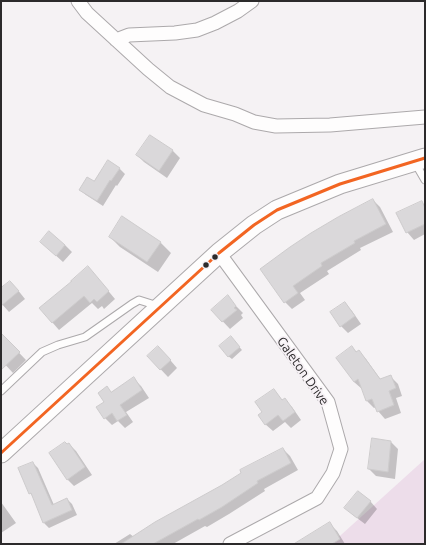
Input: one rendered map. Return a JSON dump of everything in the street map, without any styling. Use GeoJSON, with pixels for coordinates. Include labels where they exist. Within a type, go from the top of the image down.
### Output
{"type":"FeatureCollection","features":[{"type":"Feature","properties":{"kind":"street"},"geometry":{"type":"LineString","coordinates":[[78,1],[87,14],[170,87],[204,104],[254,122],[276,126],[330,125],[425,117]]}},
{"type":"Feature","properties":{"kind":"street"},"geometry":{"type":"LineString","coordinates":[[116,40],[129,35],[175,33],[197,30],[215,23],[238,11],[252,1]]}},
{"type":"Feature","properties":{"kind":"street"},"geometry":{"type":"LineString","coordinates":[[1,452],[219,253],[254,225],[277,210],[340,184],[420,160]]}},
{"type":"Feature","properties":{"kind":"street","name":"Galeton Drive"},"geometry":{"type":"LineString","coordinates":[[219,253],[328,402],[341,449],[333,473],[317,498],[230,544]]}},
{"type":"Feature","properties":{"kind":"lane"},"geometry":{"type":"LineString","coordinates":[[420,160],[425,180]]}},
{"type":"Feature","properties":{"kind":"lane"},"geometry":{"type":"LineString","coordinates":[[1,390],[42,352],[58,345],[85,337],[139,300],[161,307]]}},
{"type":"Feature","properties":{"kind":"shaded area"},"geometry":{"type":"Polygon","coordinates":[[[425,459],[425,544],[331,544],[425,459]]]}},
{"type":"Feature","properties":{"kind":"building"},"geometry":{"type":"Polygon","coordinates":[[[150,135],[173,150],[159,171],[136,155],[150,135]]]}},
{"type":"Feature","properties":{"kind":"building"},"geometry":{"type":"Polygon","coordinates":[[[108,160],[120,168],[111,181],[110,180],[97,201],[79,190],[87,177],[94,181],[108,160]]]}},
{"type":"Feature","properties":{"kind":"building"},"geometry":{"type":"Polygon","coordinates":[[[373,199],[386,224],[354,241],[355,243],[321,263],[322,266],[293,286],[298,293],[284,303],[260,269],[311,233],[373,199]]]}},
{"type":"Feature","properties":{"kind":"building"},"geometry":{"type":"Polygon","coordinates":[[[422,201],[425,208],[425,224],[406,233],[396,213],[422,201]]]}},
{"type":"Feature","properties":{"kind":"building"},"geometry":{"type":"Polygon","coordinates":[[[122,216],[161,242],[147,262],[109,237],[122,216]]]}},
{"type":"Feature","properties":{"kind":"building"},"geometry":{"type":"Polygon","coordinates":[[[49,231],[65,245],[56,256],[40,242],[49,231]]]}},
{"type":"Feature","properties":{"kind":"building"},"geometry":{"type":"Polygon","coordinates":[[[88,266],[109,291],[97,302],[94,299],[90,303],[84,296],[52,323],[39,308],[88,266]]]}},
{"type":"Feature","properties":{"kind":"building"},"geometry":{"type":"Polygon","coordinates":[[[10,281],[19,291],[1,306],[1,288],[10,281]]]}},
{"type":"Feature","properties":{"kind":"building"},"geometry":{"type":"Polygon","coordinates":[[[228,295],[236,306],[234,308],[237,310],[222,322],[211,310],[228,295]]]}},
{"type":"Feature","properties":{"kind":"building"},"geometry":{"type":"Polygon","coordinates":[[[345,302],[355,316],[340,327],[330,312],[345,302]]]}},
{"type":"Feature","properties":{"kind":"building"},"geometry":{"type":"Polygon","coordinates":[[[1,333],[20,352],[1,370],[1,333]]]}},
{"type":"Feature","properties":{"kind":"building"},"geometry":{"type":"Polygon","coordinates":[[[231,336],[240,347],[228,357],[219,346],[231,336]]]}},
{"type":"Feature","properties":{"kind":"building"},"geometry":{"type":"Polygon","coordinates":[[[158,346],[171,360],[160,370],[147,356],[158,346]]]}},
{"type":"Feature","properties":{"kind":"building"},"geometry":{"type":"Polygon","coordinates":[[[352,346],[356,352],[359,350],[380,379],[391,375],[396,388],[389,391],[394,405],[377,412],[372,399],[366,401],[358,379],[354,382],[336,358],[352,346]]]}},
{"type":"Feature","properties":{"kind":"building"},"geometry":{"type":"Polygon","coordinates":[[[134,377],[142,390],[120,405],[127,415],[117,421],[112,413],[104,419],[96,407],[104,402],[98,393],[107,386],[111,392],[134,377]]]}},
{"type":"Feature","properties":{"kind":"building"},"geometry":{"type":"Polygon","coordinates":[[[274,389],[282,400],[285,398],[295,412],[283,421],[278,415],[265,425],[258,415],[262,412],[255,402],[274,389]]]}},
{"type":"Feature","properties":{"kind":"building"},"geometry":{"type":"Polygon","coordinates":[[[372,438],[391,441],[388,472],[368,469],[372,438]]]}},
{"type":"Feature","properties":{"kind":"building"},"geometry":{"type":"Polygon","coordinates":[[[65,442],[67,444],[69,443],[85,467],[67,480],[49,453],[65,442]]]}},
{"type":"Feature","properties":{"kind":"building"},"geometry":{"type":"Polygon","coordinates":[[[283,448],[291,463],[257,481],[258,483],[222,507],[153,544],[121,544],[155,522],[222,485],[241,473],[240,470],[283,448]]]}},
{"type":"Feature","properties":{"kind":"building"},"geometry":{"type":"Polygon","coordinates":[[[33,462],[52,505],[67,498],[72,510],[43,523],[31,493],[29,494],[18,468],[33,462]]]}},
{"type":"Feature","properties":{"kind":"building"},"geometry":{"type":"Polygon","coordinates":[[[358,491],[371,501],[357,518],[344,508],[358,491]]]}},
{"type":"Feature","properties":{"kind":"building"},"geometry":{"type":"Polygon","coordinates":[[[330,522],[340,539],[332,544],[294,544],[330,522]]]}},
{"type":"Feature","properties":{"kind":"transit line"},"geometry":{"type":"LineString","coordinates":[[1,453],[219,253],[254,225],[277,210],[340,184],[425,158]]}}]}
